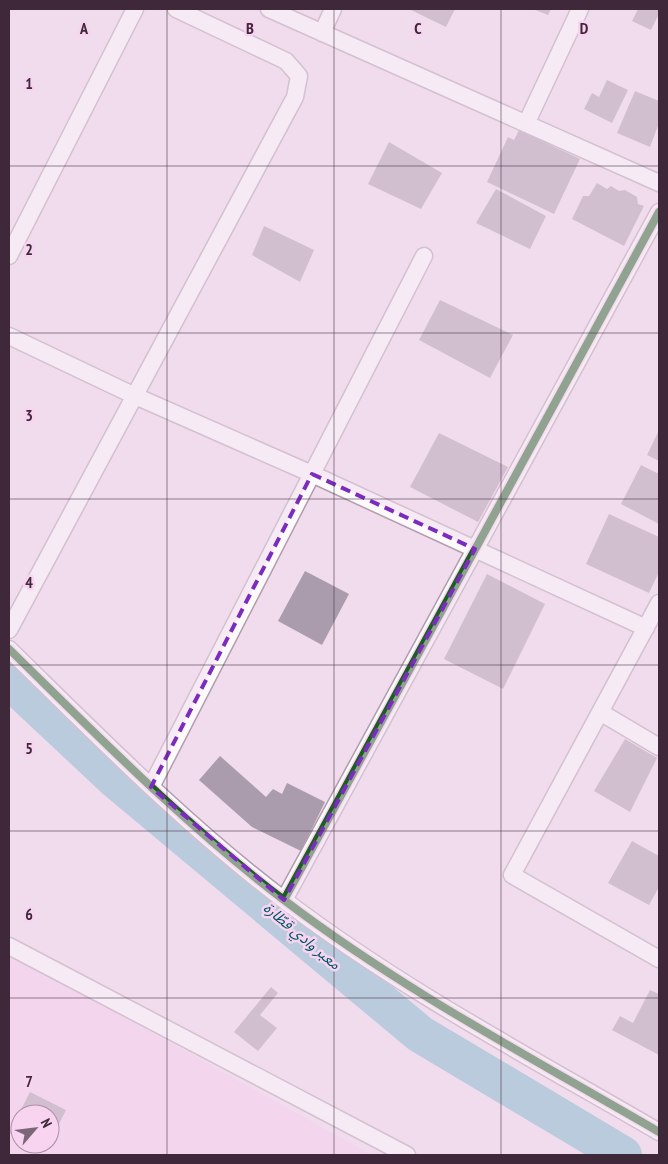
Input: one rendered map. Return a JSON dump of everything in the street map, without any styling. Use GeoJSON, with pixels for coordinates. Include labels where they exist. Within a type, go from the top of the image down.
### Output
{"type":"FeatureCollection","features":[{"type":"Feature","properties":{"kind":"street"},"geometry":{"type":"LineString","coordinates":[[9,256],[134,9]]}},
{"type":"Feature","properties":{"kind":"street"},"geometry":{"type":"LineString","coordinates":[[9,630],[133,395],[295,97],[298,76],[286,60],[176,9]]}},
{"type":"Feature","properties":{"kind":"street"},"geometry":{"type":"LineString","coordinates":[[269,9],[659,184]]}},
{"type":"Feature","properties":{"kind":"street"},"geometry":{"type":"LineString","coordinates":[[322,32],[333,9]]}},
{"type":"Feature","properties":{"kind":"street"},"geometry":{"type":"LineString","coordinates":[[526,124],[580,9]]}},
{"type":"Feature","properties":{"kind":"street"},"geometry":{"type":"LineString","coordinates":[[284,900],[659,212]]}},
{"type":"Feature","properties":{"kind":"street"},"geometry":{"type":"LineString","coordinates":[[151,787],[424,256]]}},
{"type":"Feature","properties":{"kind":"street"},"geometry":{"type":"LineString","coordinates":[[9,336],[133,395],[312,474],[646,628]]}},
{"type":"Feature","properties":{"kind":"street"},"geometry":{"type":"LineString","coordinates":[[659,603],[512,875],[659,959]]}},
{"type":"Feature","properties":{"kind":"street"},"geometry":{"type":"LineString","coordinates":[[9,649],[151,787],[220,849],[284,900],[413,989],[659,1132]]}},
{"type":"Feature","properties":{"kind":"street"},"geometry":{"type":"LineString","coordinates":[[600,712],[659,747]]}},
{"type":"Feature","properties":{"kind":"street"},"geometry":{"type":"LineString","coordinates":[[9,946],[407,1155]]}},
{"type":"Feature","properties":{"kind":"highlighted area"},"geometry":{"type":"Polygon","coordinates":[[[312,474],[475,549],[284,900],[151,787],[312,474]]]}},
{"type":"Feature","properties":{"kind":"shaded area"},"geometry":{"type":"Polygon","coordinates":[[[9,953],[372,1155],[9,1155],[9,953]]]}},
{"type":"Feature","properties":{"kind":"building"},"geometry":{"type":"Polygon","coordinates":[[[409,9],[455,9],[446,27],[409,9]]]}},
{"type":"Feature","properties":{"kind":"building"},"geometry":{"type":"Polygon","coordinates":[[[533,9],[551,9],[548,15],[533,9]]]}},
{"type":"Feature","properties":{"kind":"building"},"geometry":{"type":"Polygon","coordinates":[[[638,9],[659,9],[659,14],[651,30],[632,21],[638,9]]]}},
{"type":"Feature","properties":{"kind":"building"},"geometry":{"type":"Polygon","coordinates":[[[607,80],[628,90],[612,123],[584,109],[592,93],[599,97],[607,80]]]}},
{"type":"Feature","properties":{"kind":"building"},"geometry":{"type":"Polygon","coordinates":[[[635,91],[659,101],[659,123],[650,147],[617,133],[635,91]]]}},
{"type":"Feature","properties":{"kind":"building"},"geometry":{"type":"Polygon","coordinates":[[[519,130],[580,159],[554,214],[487,182],[508,137],[514,140],[519,130]]]}},
{"type":"Feature","properties":{"kind":"building"},"geometry":{"type":"Polygon","coordinates":[[[389,142],[442,173],[421,209],[368,184],[389,142]]]}},
{"type":"Feature","properties":{"kind":"building"},"geometry":{"type":"Polygon","coordinates":[[[597,183],[607,189],[611,186],[619,191],[625,190],[637,197],[638,204],[644,206],[624,246],[572,219],[583,196],[589,196],[597,183]]]}},
{"type":"Feature","properties":{"kind":"building"},"geometry":{"type":"Polygon","coordinates":[[[496,189],[546,216],[530,249],[476,223],[496,189]]]}},
{"type":"Feature","properties":{"kind":"building"},"geometry":{"type":"Polygon","coordinates":[[[264,226],[314,250],[300,282],[252,255],[264,226]]]}},
{"type":"Feature","properties":{"kind":"building"},"geometry":{"type":"Polygon","coordinates":[[[440,300],[513,335],[490,378],[419,340],[440,300]]]}},
{"type":"Feature","properties":{"kind":"building"},"geometry":{"type":"Polygon","coordinates":[[[659,430],[659,461],[647,455],[659,430]]]}},
{"type":"Feature","properties":{"kind":"building"},"geometry":{"type":"Polygon","coordinates":[[[439,433],[508,467],[478,522],[410,487],[439,433]]]}},
{"type":"Feature","properties":{"kind":"building"},"geometry":{"type":"Polygon","coordinates":[[[641,465],[659,474],[659,524],[621,504],[641,465]]]}},
{"type":"Feature","properties":{"kind":"building"},"geometry":{"type":"Polygon","coordinates":[[[609,514],[659,537],[659,572],[649,593],[586,564],[609,514]]]}},
{"type":"Feature","properties":{"kind":"building"},"geometry":{"type":"Polygon","coordinates":[[[305,571],[349,594],[322,645],[278,621],[305,571]]]}},
{"type":"Feature","properties":{"kind":"building"},"geometry":{"type":"Polygon","coordinates":[[[487,574],[545,604],[503,689],[444,659],[487,574]]]}},
{"type":"Feature","properties":{"kind":"building"},"geometry":{"type":"Polygon","coordinates":[[[625,739],[657,758],[630,812],[594,791],[625,739]]]}},
{"type":"Feature","properties":{"kind":"building"},"geometry":{"type":"Polygon","coordinates":[[[220,756],[266,797],[273,789],[282,794],[287,783],[325,802],[301,851],[252,827],[199,780],[220,756]]]}},
{"type":"Feature","properties":{"kind":"building"},"geometry":{"type":"Polygon","coordinates":[[[632,841],[659,856],[659,887],[649,905],[608,883],[632,841]]]}},
{"type":"Feature","properties":{"kind":"building"},"geometry":{"type":"Polygon","coordinates":[[[271,987],[278,993],[260,1015],[277,1028],[258,1051],[234,1032],[271,987]]]}},
{"type":"Feature","properties":{"kind":"building"},"geometry":{"type":"Polygon","coordinates":[[[650,990],[659,994],[659,1055],[612,1030],[620,1016],[633,1023],[650,990]]]}},
{"type":"Feature","properties":{"kind":"building"},"geometry":{"type":"Polygon","coordinates":[[[30,1092],[54,1104],[24,1104],[30,1092]]]}},
{"type":"Feature","properties":{"kind":"building"},"geometry":{"type":"Polygon","coordinates":[[[60,1107],[66,1110],[60,1122],[60,1107]]]}},
{"type":"Feature","properties":{"kind":"waterway","name":"معبر وادي قطّارة"},"geometry":{"type":"LineString","coordinates":[[9,680],[117,781],[420,1034],[623,1155]]}},
{"type":"Feature","properties":{"kind":"cycle path"},"geometry":{"type":"LineString","coordinates":[[284,900],[659,212]]}},
{"type":"Feature","properties":{"kind":"cycle path"},"geometry":{"type":"LineString","coordinates":[[9,649],[177,811],[284,900],[328,932],[421,993],[515,1050],[659,1132]]}}]}
